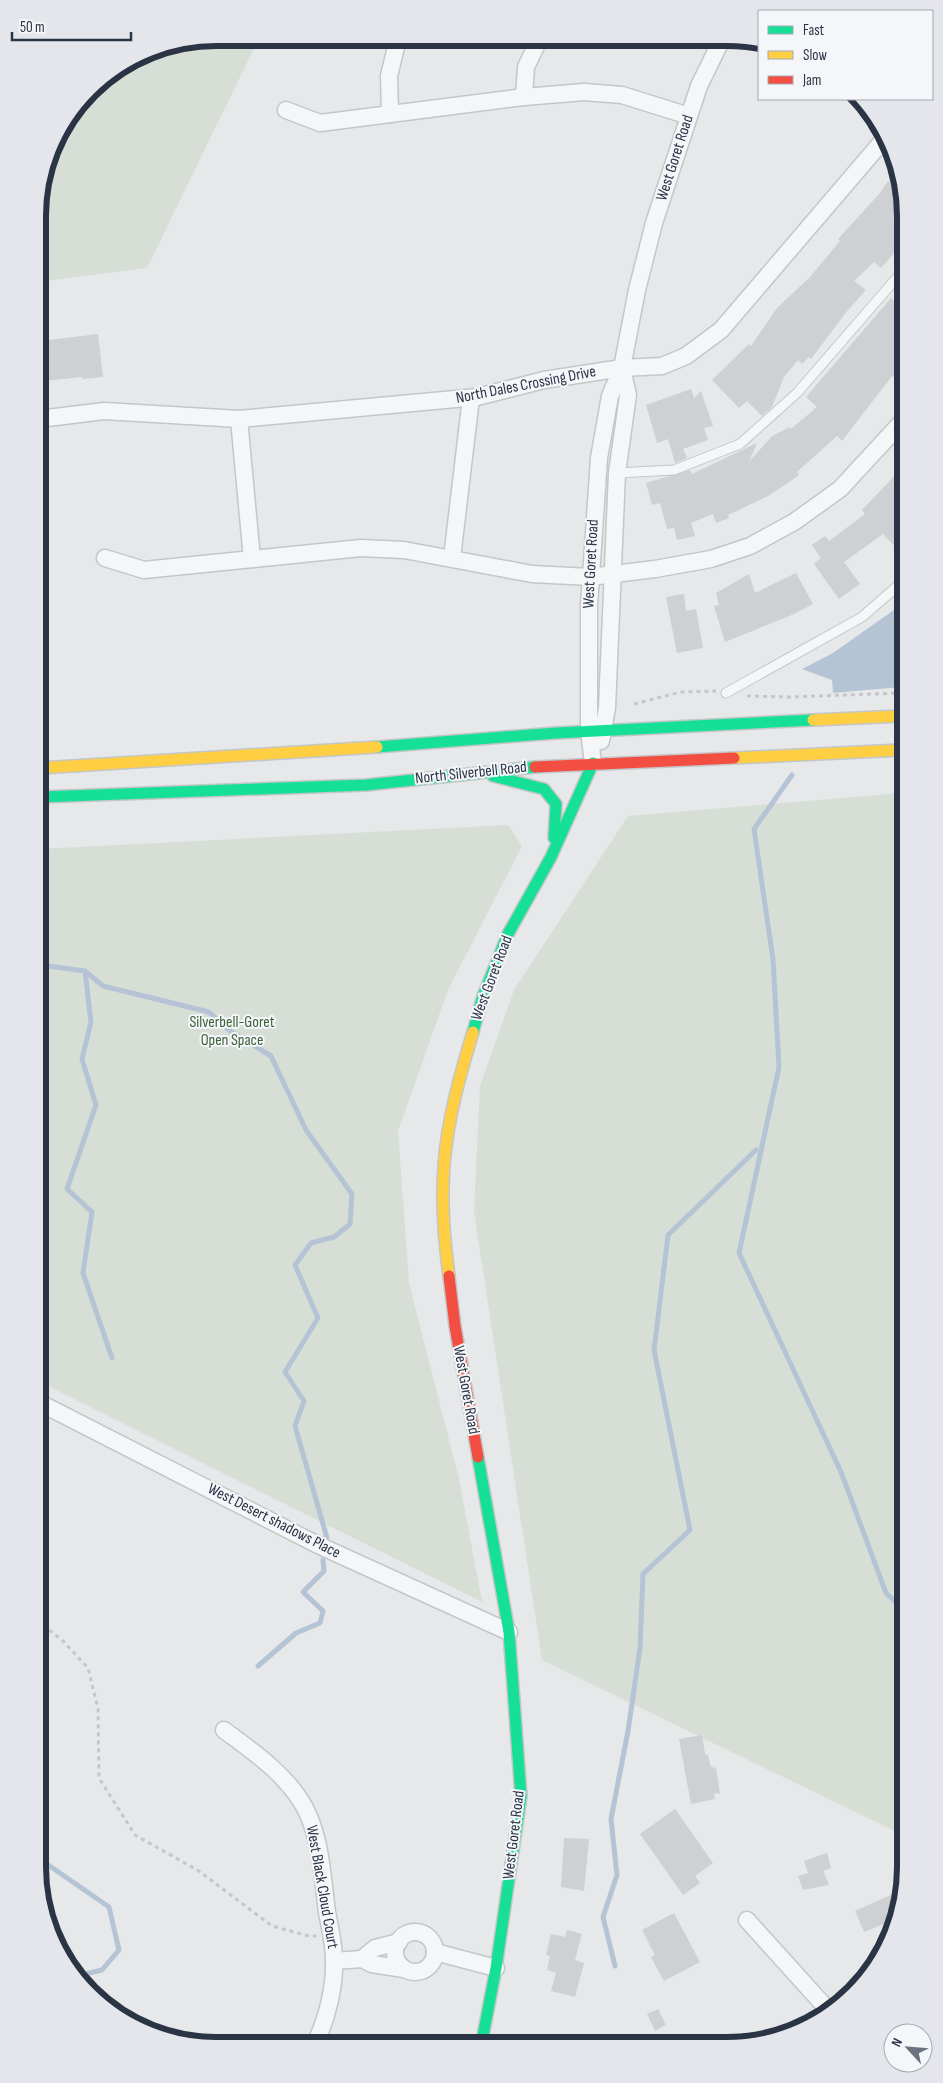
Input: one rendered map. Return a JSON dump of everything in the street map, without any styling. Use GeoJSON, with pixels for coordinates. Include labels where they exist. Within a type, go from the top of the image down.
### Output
{"type":"FeatureCollection","features":[{"type":"Feature","properties":{"kind":"main road","name":"North Silverbell Road"},"geometry":{"type":"LineString","coordinates":[[47,768],[597,731],[897,716]]}},
{"type":"Feature","properties":{"kind":"main road","name":"North Silverbell Road"},"geometry":{"type":"LineString","coordinates":[[47,797],[366,785],[476,772],[593,763],[897,750]]}},
{"type":"Feature","properties":{"kind":"main road","name":"West Goret Road"},"geometry":{"type":"LineString","coordinates":[[483,2037],[496,1968],[521,1796],[509,1632],[455,1326],[443,1229],[444,1165],[459,1079],[482,996],[512,926],[551,857],[593,763]]}},
{"type":"Feature","properties":{"kind":"main road"},"geometry":{"type":"LineString","coordinates":[[476,772],[544,790],[556,804],[557,817],[551,857]]}},
{"type":"Feature","properties":{"kind":"street"},"geometry":{"type":"LineString","coordinates":[[390,114],[390,76],[396,46]]}},
{"type":"Feature","properties":{"kind":"street"},"geometry":{"type":"LineString","coordinates":[[524,97],[526,67],[536,46]]}},
{"type":"Feature","properties":{"kind":"street","name":"West Goret Road"},"geometry":{"type":"LineString","coordinates":[[593,763],[597,731],[590,577],[599,458],[610,396],[622,368],[637,290],[654,222],[700,86],[719,46]]}},
{"type":"Feature","properties":{"kind":"street"},"geometry":{"type":"LineString","coordinates":[[286,110],[320,123],[524,97],[584,92],[622,95],[689,116]]}},
{"type":"Feature","properties":{"kind":"street","name":"North Dales Crossing Drive"},"geometry":{"type":"LineString","coordinates":[[47,418],[104,411],[239,419],[471,398],[544,380],[622,368],[662,366],[686,356],[721,330],[880,144]]}},
{"type":"Feature","properties":{"kind":"street","name":"West Goret Road"},"geometry":{"type":"LineString","coordinates":[[597,731],[607,708],[617,473],[628,395],[622,368]]}},
{"type":"Feature","properties":{"kind":"street"},"geometry":{"type":"LineString","coordinates":[[452,558],[471,398]]}},
{"type":"Feature","properties":{"kind":"street"},"geometry":{"type":"LineString","coordinates":[[239,419],[252,559]]}},
{"type":"Feature","properties":{"kind":"street"},"geometry":{"type":"LineString","coordinates":[[105,558],[144,570],[361,548],[404,550],[532,574],[590,577],[711,559],[750,546],[794,522],[840,489],[897,427]]}},
{"type":"Feature","properties":{"kind":"street","name":"West Desert shadows Place"},"geometry":{"type":"LineString","coordinates":[[46,1406],[316,1544],[509,1632]]}},
{"type":"Feature","properties":{"kind":"street","name":"West Black Cloud Court"},"geometry":{"type":"LineString","coordinates":[[224,1730],[262,1758],[283,1777],[300,1800],[311,1820],[319,1855],[334,1961],[332,1990],[318,2037]]}},
{"type":"Feature","properties":{"kind":"street"},"geometry":{"type":"LineString","coordinates":[[747,1920],[824,2006]]}},
{"type":"Feature","properties":{"kind":"street","name":"West Black Cloud Court"},"geometry":{"type":"LineString","coordinates":[[334,1961],[362,1959],[372,1964],[414,1972],[423,1970],[432,1962],[435,1952],[432,1941],[425,1935],[417,1932],[408,1934],[398,1942],[375,1948],[362,1959]]}},
{"type":"Feature","properties":{"kind":"street"},"geometry":{"type":"LineString","coordinates":[[398,1942],[396,1956],[404,1969]]}},
{"type":"Feature","properties":{"kind":"street"},"geometry":{"type":"LineString","coordinates":[[435,1952],[496,1968]]}},
{"type":"Feature","properties":{"kind":"lane"},"geometry":{"type":"LineString","coordinates":[[617,473],[674,470],[740,444],[797,393],[897,278]]}},
{"type":"Feature","properties":{"kind":"lane"},"geometry":{"type":"LineString","coordinates":[[726,693],[862,617],[897,587]]}},
{"type":"Feature","properties":{"kind":"path"},"geometry":{"type":"LineString","coordinates":[[634,704],[681,692],[789,697],[897,693]]}},
{"type":"Feature","properties":{"kind":"path"},"geometry":{"type":"LineString","coordinates":[[46,1628],[63,1641],[88,1668],[98,1709],[99,1778],[136,1835],[199,1871],[272,1926],[309,1936],[331,1935]]}},
{"type":"Feature","properties":{"kind":"green space"},"geometry":{"type":"Polygon","coordinates":[[[216,46],[255,46],[147,268],[47,281],[48,194],[52,172],[59,151],[69,131],[88,104],[104,88],[131,69],[172,52],[216,46]]]}},
{"type":"Feature","properties":{"kind":"green space"},"geometry":{"type":"Polygon","coordinates":[[[897,793],[896,1832],[542,1660],[474,1211],[480,1086],[514,990],[628,816],[897,793]]]}},
{"type":"Feature","properties":{"kind":"green space","name":"Silverbell-Goret Open Space"},"geometry":{"type":"Polygon","coordinates":[[[508,825],[522,846],[448,990],[398,1131],[409,1283],[459,1479],[482,1602],[46,1385],[47,849],[508,825]]]}},
{"type":"Feature","properties":{"kind":"water"},"geometry":{"type":"Polygon","coordinates":[[[897,608],[897,687],[833,693],[832,680],[802,669],[833,653],[897,608]]]}},
{"type":"Feature","properties":{"kind":"building"},"geometry":{"type":"Polygon","coordinates":[[[888,181],[893,185],[897,217],[893,222],[897,225],[897,250],[881,268],[874,262],[854,281],[866,290],[848,310],[811,359],[809,357],[802,364],[798,360],[784,377],[772,407],[762,416],[747,401],[739,408],[712,380],[749,344],[751,346],[777,308],[810,277],[840,241],[838,239],[880,193],[888,181]]]}},
{"type":"Feature","properties":{"kind":"building"},"geometry":{"type":"Polygon","coordinates":[[[891,298],[897,303],[897,380],[892,376],[842,441],[837,436],[797,472],[799,475],[768,496],[728,515],[729,518],[716,523],[713,514],[691,523],[695,536],[677,540],[674,528],[667,529],[660,503],[652,505],[646,483],[690,470],[692,474],[757,443],[749,462],[772,436],[790,427],[791,429],[817,407],[806,397],[891,298]]]}},
{"type":"Feature","properties":{"kind":"building"},"geometry":{"type":"Polygon","coordinates":[[[98,334],[103,377],[47,381],[47,340],[98,334]]]}},
{"type":"Feature","properties":{"kind":"building"},"geometry":{"type":"Polygon","coordinates":[[[691,389],[694,398],[701,391],[713,426],[704,428],[708,440],[683,449],[687,458],[675,463],[668,439],[657,443],[646,405],[691,389]]]}},
{"type":"Feature","properties":{"kind":"building"},"geometry":{"type":"Polygon","coordinates":[[[897,473],[897,549],[883,534],[844,562],[860,584],[839,599],[814,564],[821,558],[812,545],[825,536],[829,541],[865,514],[862,510],[897,473]]]}},
{"type":"Feature","properties":{"kind":"building"},"geometry":{"type":"Polygon","coordinates":[[[796,573],[813,604],[794,614],[725,642],[714,606],[719,605],[716,593],[749,574],[755,593],[796,573]]]}},
{"type":"Feature","properties":{"kind":"building"},"geometry":{"type":"Polygon","coordinates":[[[684,594],[686,611],[696,609],[703,648],[677,653],[666,597],[684,594]]]}},
{"type":"Feature","properties":{"kind":"building"},"geometry":{"type":"Polygon","coordinates":[[[702,1735],[705,1754],[708,1755],[711,1767],[716,1768],[720,1794],[714,1793],[715,1799],[691,1804],[679,1739],[702,1735]]]}},
{"type":"Feature","properties":{"kind":"building"},"geometry":{"type":"Polygon","coordinates":[[[675,1809],[713,1863],[695,1876],[700,1883],[683,1895],[640,1834],[675,1809]]]}},
{"type":"Feature","properties":{"kind":"building"},"geometry":{"type":"Polygon","coordinates":[[[564,1838],[589,1839],[584,1891],[561,1887],[564,1838]]]}},
{"type":"Feature","properties":{"kind":"building"},"geometry":{"type":"Polygon","coordinates":[[[827,1853],[831,1868],[823,1871],[829,1885],[803,1890],[798,1876],[808,1873],[804,1861],[827,1853]]]}},
{"type":"Feature","properties":{"kind":"building"},"geometry":{"type":"Polygon","coordinates":[[[894,1893],[887,1924],[864,1932],[855,1911],[894,1893]]]}},
{"type":"Feature","properties":{"kind":"building"},"geometry":{"type":"Polygon","coordinates":[[[674,1913],[700,1962],[664,1981],[651,1957],[655,1955],[642,1930],[674,1913]]]}},
{"type":"Feature","properties":{"kind":"building"},"geometry":{"type":"Polygon","coordinates":[[[567,1930],[582,1934],[575,1960],[584,1963],[575,1997],[551,1991],[556,1973],[547,1970],[550,1956],[546,1955],[551,1934],[565,1937],[567,1930]]]}},
{"type":"Feature","properties":{"kind":"building"},"geometry":{"type":"Polygon","coordinates":[[[658,2009],[666,2025],[655,2031],[647,2014],[658,2009]]]}},
{"type":"Feature","properties":{"kind":"waterway"},"geometry":{"type":"LineString","coordinates":[[792,775],[754,829],[773,959],[779,1067],[739,1253],[841,1472],[886,1593],[896,1603]]}},
{"type":"Feature","properties":{"kind":"waterway"},"geometry":{"type":"LineString","coordinates":[[47,966],[85,971],[103,986],[209,1012],[230,1031],[271,1056],[306,1130],[352,1194],[350,1224],[334,1237],[311,1243],[295,1265],[318,1318],[285,1372],[304,1401],[295,1426],[327,1538]]}},
{"type":"Feature","properties":{"kind":"waterway"},"geometry":{"type":"LineString","coordinates":[[85,971],[91,1022],[82,1059],[96,1105],[67,1189],[92,1212],[83,1273],[112,1358]]}},
{"type":"Feature","properties":{"kind":"waterway"},"geometry":{"type":"LineString","coordinates":[[615,1966],[603,1917],[617,1875],[611,1819],[628,1731],[640,1648],[643,1574],[690,1530],[654,1350],[668,1235],[756,1150]]}},
{"type":"Feature","properties":{"kind":"waterway"},"geometry":{"type":"LineString","coordinates":[[258,1666],[296,1633],[320,1623],[323,1611],[303,1592],[324,1571],[323,1560]]}},
{"type":"Feature","properties":{"kind":"waterway"},"geometry":{"type":"LineString","coordinates":[[46,1863],[109,1907],[119,1950],[102,1970],[85,1974]]}},
{"type":"Feature","properties":{"kind":"traffic: fast"},"geometry":{"type":"LineString","coordinates":[[377,747],[556,733],[813,720]]}},
{"type":"Feature","properties":{"kind":"traffic: fast"},"geometry":{"type":"LineString","coordinates":[[473,1032],[483,996],[508,934],[551,857],[593,763]]}},
{"type":"Feature","properties":{"kind":"traffic: fast"},"geometry":{"type":"LineString","coordinates":[[47,797],[366,785],[535,767]]}},
{"type":"Feature","properties":{"kind":"traffic: fast"},"geometry":{"type":"LineString","coordinates":[[493,776],[544,789],[556,804],[554,838]]}},
{"type":"Feature","properties":{"kind":"traffic: fast"},"geometry":{"type":"LineString","coordinates":[[478,1457],[509,1632],[521,1796],[496,1968],[483,2037]]}},
{"type":"Feature","properties":{"kind":"traffic: slow"},"geometry":{"type":"LineString","coordinates":[[813,720],[897,716]]}},
{"type":"Feature","properties":{"kind":"traffic: slow"},"geometry":{"type":"LineString","coordinates":[[47,768],[377,747]]}},
{"type":"Feature","properties":{"kind":"traffic: slow"},"geometry":{"type":"LineString","coordinates":[[734,758],[897,750]]}},
{"type":"Feature","properties":{"kind":"traffic: slow"},"geometry":{"type":"LineString","coordinates":[[449,1276],[443,1207],[446,1149],[455,1098],[473,1032]]}},
{"type":"Feature","properties":{"kind":"traffic: jam"},"geometry":{"type":"LineString","coordinates":[[535,767],[734,758]]}},
{"type":"Feature","properties":{"kind":"traffic: jam"},"geometry":{"type":"LineString","coordinates":[[449,1276],[455,1326],[478,1457]]}}]}
